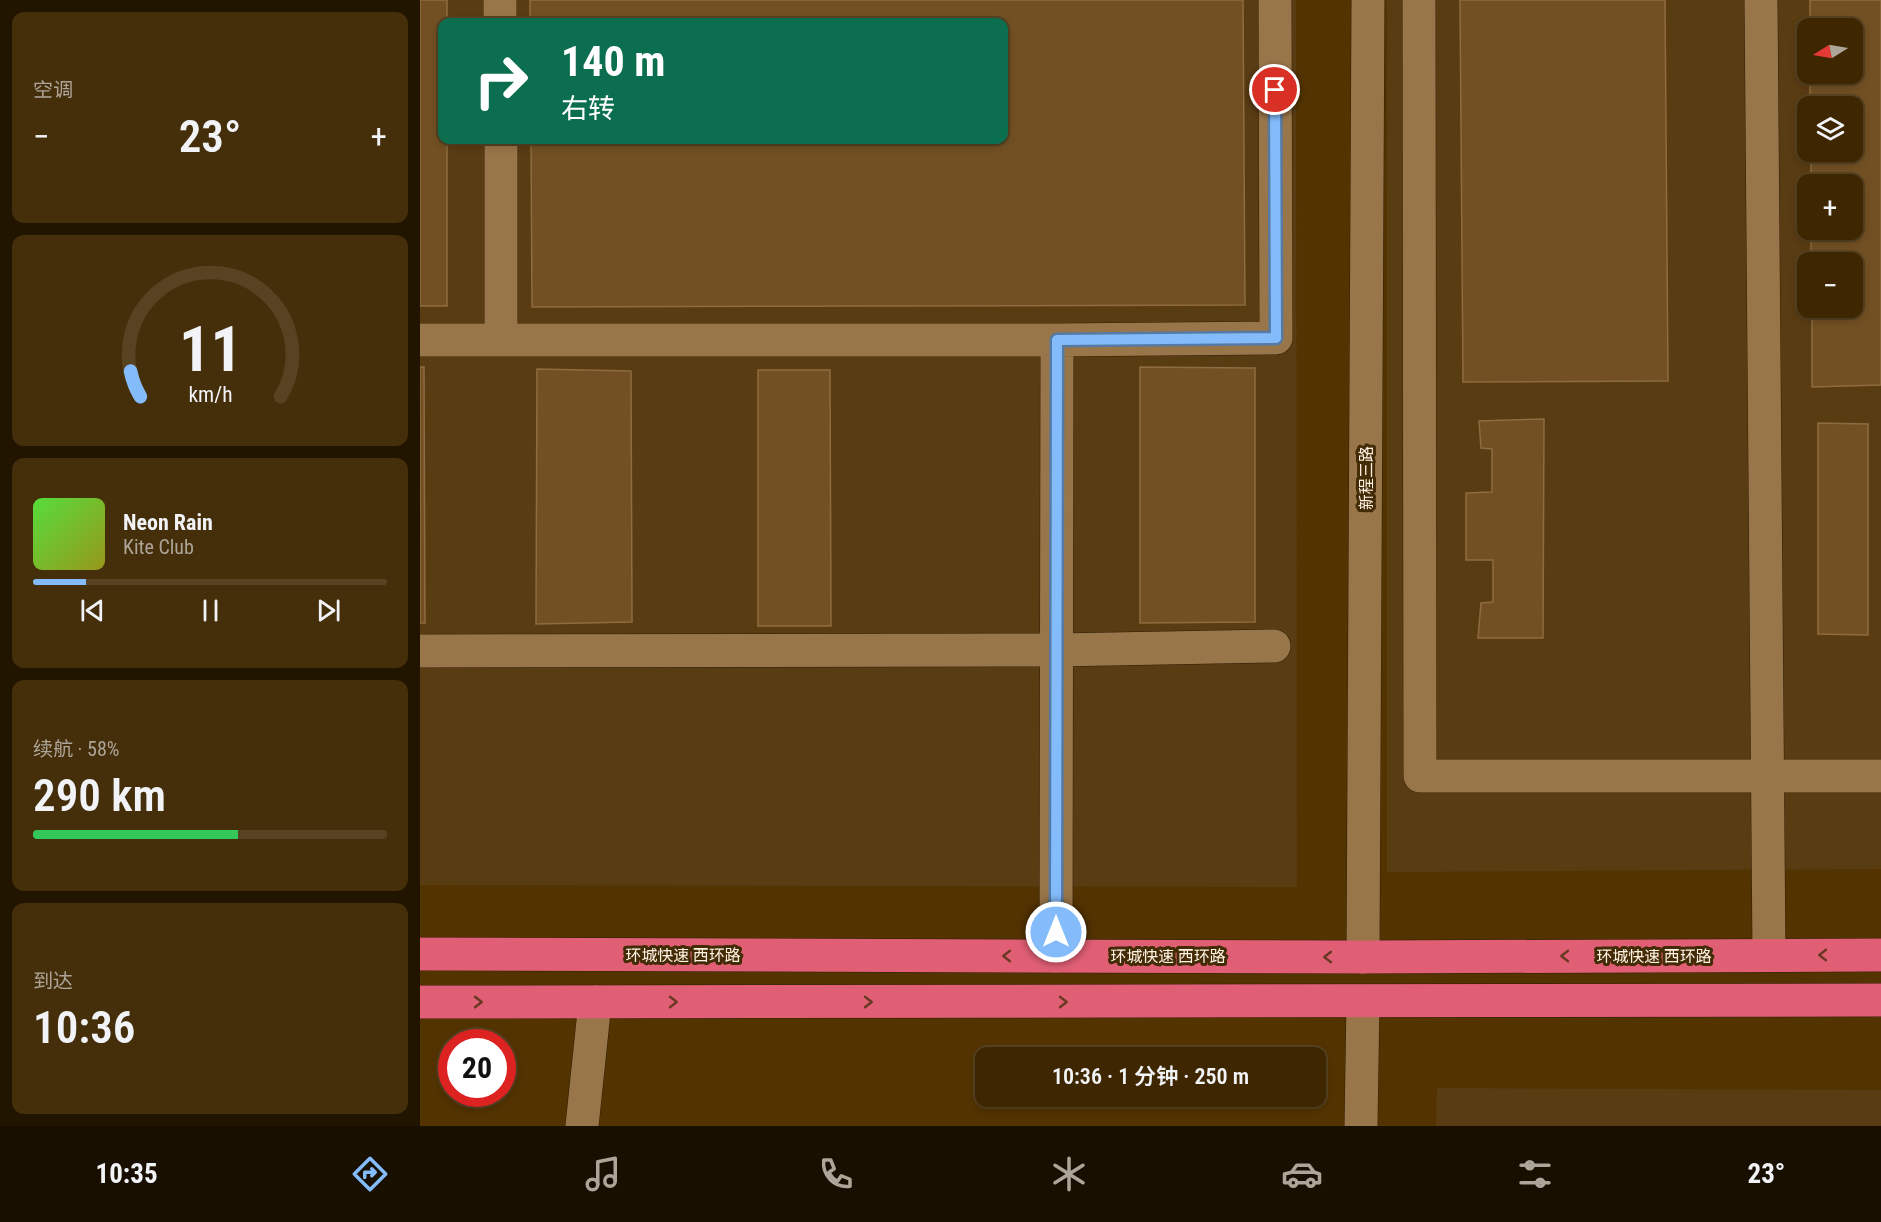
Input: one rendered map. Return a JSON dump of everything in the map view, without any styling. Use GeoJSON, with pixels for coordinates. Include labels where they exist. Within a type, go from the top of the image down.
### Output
{"type":"FeatureCollection","features":[{"type":"Feature","properties":{"kind":"highway","name":"环城快速 西环路"},"geometry":{"type":"LineString","coordinates":[[420,954],[1363,957],[1881,955]]}},
{"type":"Feature","properties":{"kind":"highway"},"geometry":{"type":"LineString","coordinates":[[420,1002],[1881,1000]]}},
{"type":"Feature","properties":{"kind":"street"},"geometry":{"type":"LineString","coordinates":[[500,0],[500,18]]}},
{"type":"Feature","properties":{"kind":"street"},"geometry":{"type":"LineString","coordinates":[[420,340],[1276,338],[1275,0]]}},
{"type":"Feature","properties":{"kind":"street","name":"新程三路"},"geometry":{"type":"LineString","coordinates":[[1363,957],[1368,0]]}},
{"type":"Feature","properties":{"kind":"street"},"geometry":{"type":"LineString","coordinates":[[1419,0],[1420,776],[1881,776]]}},
{"type":"Feature","properties":{"kind":"street"},"geometry":{"type":"LineString","coordinates":[[1761,0],[1768,955]]}},
{"type":"Feature","properties":{"kind":"street"},"geometry":{"type":"LineString","coordinates":[[501,144],[501,340]]}},
{"type":"Feature","properties":{"kind":"street"},"geometry":{"type":"LineString","coordinates":[[1056,956],[1057,340]]}},
{"type":"Feature","properties":{"kind":"street"},"geometry":{"type":"LineString","coordinates":[[420,651],[1056,650],[1274,646]]}},
{"type":"Feature","properties":{"kind":"street"},"geometry":{"type":"LineString","coordinates":[[582,1126],[595,1002]]}},
{"type":"Feature","properties":{"kind":"street"},"geometry":{"type":"LineString","coordinates":[[1361,1126],[1363,1002]]}},
{"type":"Feature","properties":{"kind":"shaded area"},"geometry":{"type":"Polygon","coordinates":[[[420,0],[1296,0],[1297,887],[420,885],[420,0]]]}},
{"type":"Feature","properties":{"kind":"shaded area"},"geometry":{"type":"Polygon","coordinates":[[[1387,0],[1881,0],[1881,869],[1387,872],[1387,0]]]}},
{"type":"Feature","properties":{"kind":"shaded area"},"geometry":{"type":"Polygon","coordinates":[[[1437,1088],[1881,1090],[1881,1126],[1436,1126],[1437,1088]]]}},
{"type":"Feature","properties":{"kind":"building"},"geometry":{"type":"Polygon","coordinates":[[[420,0],[447,0],[447,18],[438,18],[438,144],[447,144],[447,306],[420,306],[420,0]]]}},
{"type":"Feature","properties":{"kind":"building"},"geometry":{"type":"Polygon","coordinates":[[[530,0],[1243,0],[1245,305],[532,307],[531,144],[1008,144],[1008,18],[530,18],[530,0]]]}},
{"type":"Feature","properties":{"kind":"building"},"geometry":{"type":"Polygon","coordinates":[[[1460,0],[1665,0],[1668,381],[1463,382],[1460,0]]]}},
{"type":"Feature","properties":{"kind":"building"},"geometry":{"type":"Polygon","coordinates":[[[1810,0],[1881,0],[1881,385],[1812,387],[1812,318],[1863,318],[1863,252],[1811,252],[1811,240],[1863,240],[1863,174],[1811,174],[1811,162],[1863,162],[1863,96],[1810,96],[1810,84],[1863,84],[1863,18],[1810,18],[1810,0]]]}},
{"type":"Feature","properties":{"kind":"building"},"geometry":{"type":"Polygon","coordinates":[[[420,367],[424,367],[425,623],[420,623],[420,367]]]}},
{"type":"Feature","properties":{"kind":"building"},"geometry":{"type":"Polygon","coordinates":[[[1140,367],[1255,368],[1255,622],[1140,623],[1140,367]]]}},
{"type":"Feature","properties":{"kind":"building"},"geometry":{"type":"Polygon","coordinates":[[[537,369],[631,371],[632,622],[536,624],[537,369]]]}},
{"type":"Feature","properties":{"kind":"building"},"geometry":{"type":"Polygon","coordinates":[[[758,370],[830,370],[831,626],[758,626],[758,370]]]}},
{"type":"Feature","properties":{"kind":"building"},"geometry":{"type":"Polygon","coordinates":[[[1544,419],[1543,638],[1478,638],[1481,603],[1493,602],[1493,560],[1466,560],[1466,493],[1492,492],[1492,449],[1481,448],[1479,421],[1544,419]]]}},
{"type":"Feature","properties":{"kind":"building"},"geometry":{"type":"Polygon","coordinates":[[[1818,423],[1868,424],[1868,635],[1818,634],[1818,423]]]}},
{"type":"Feature","properties":{"kind":"route"},"geometry":{"type":"LineString","coordinates":[[1056,932],[1057,340],[1276,338],[1275,90]]}}]}
